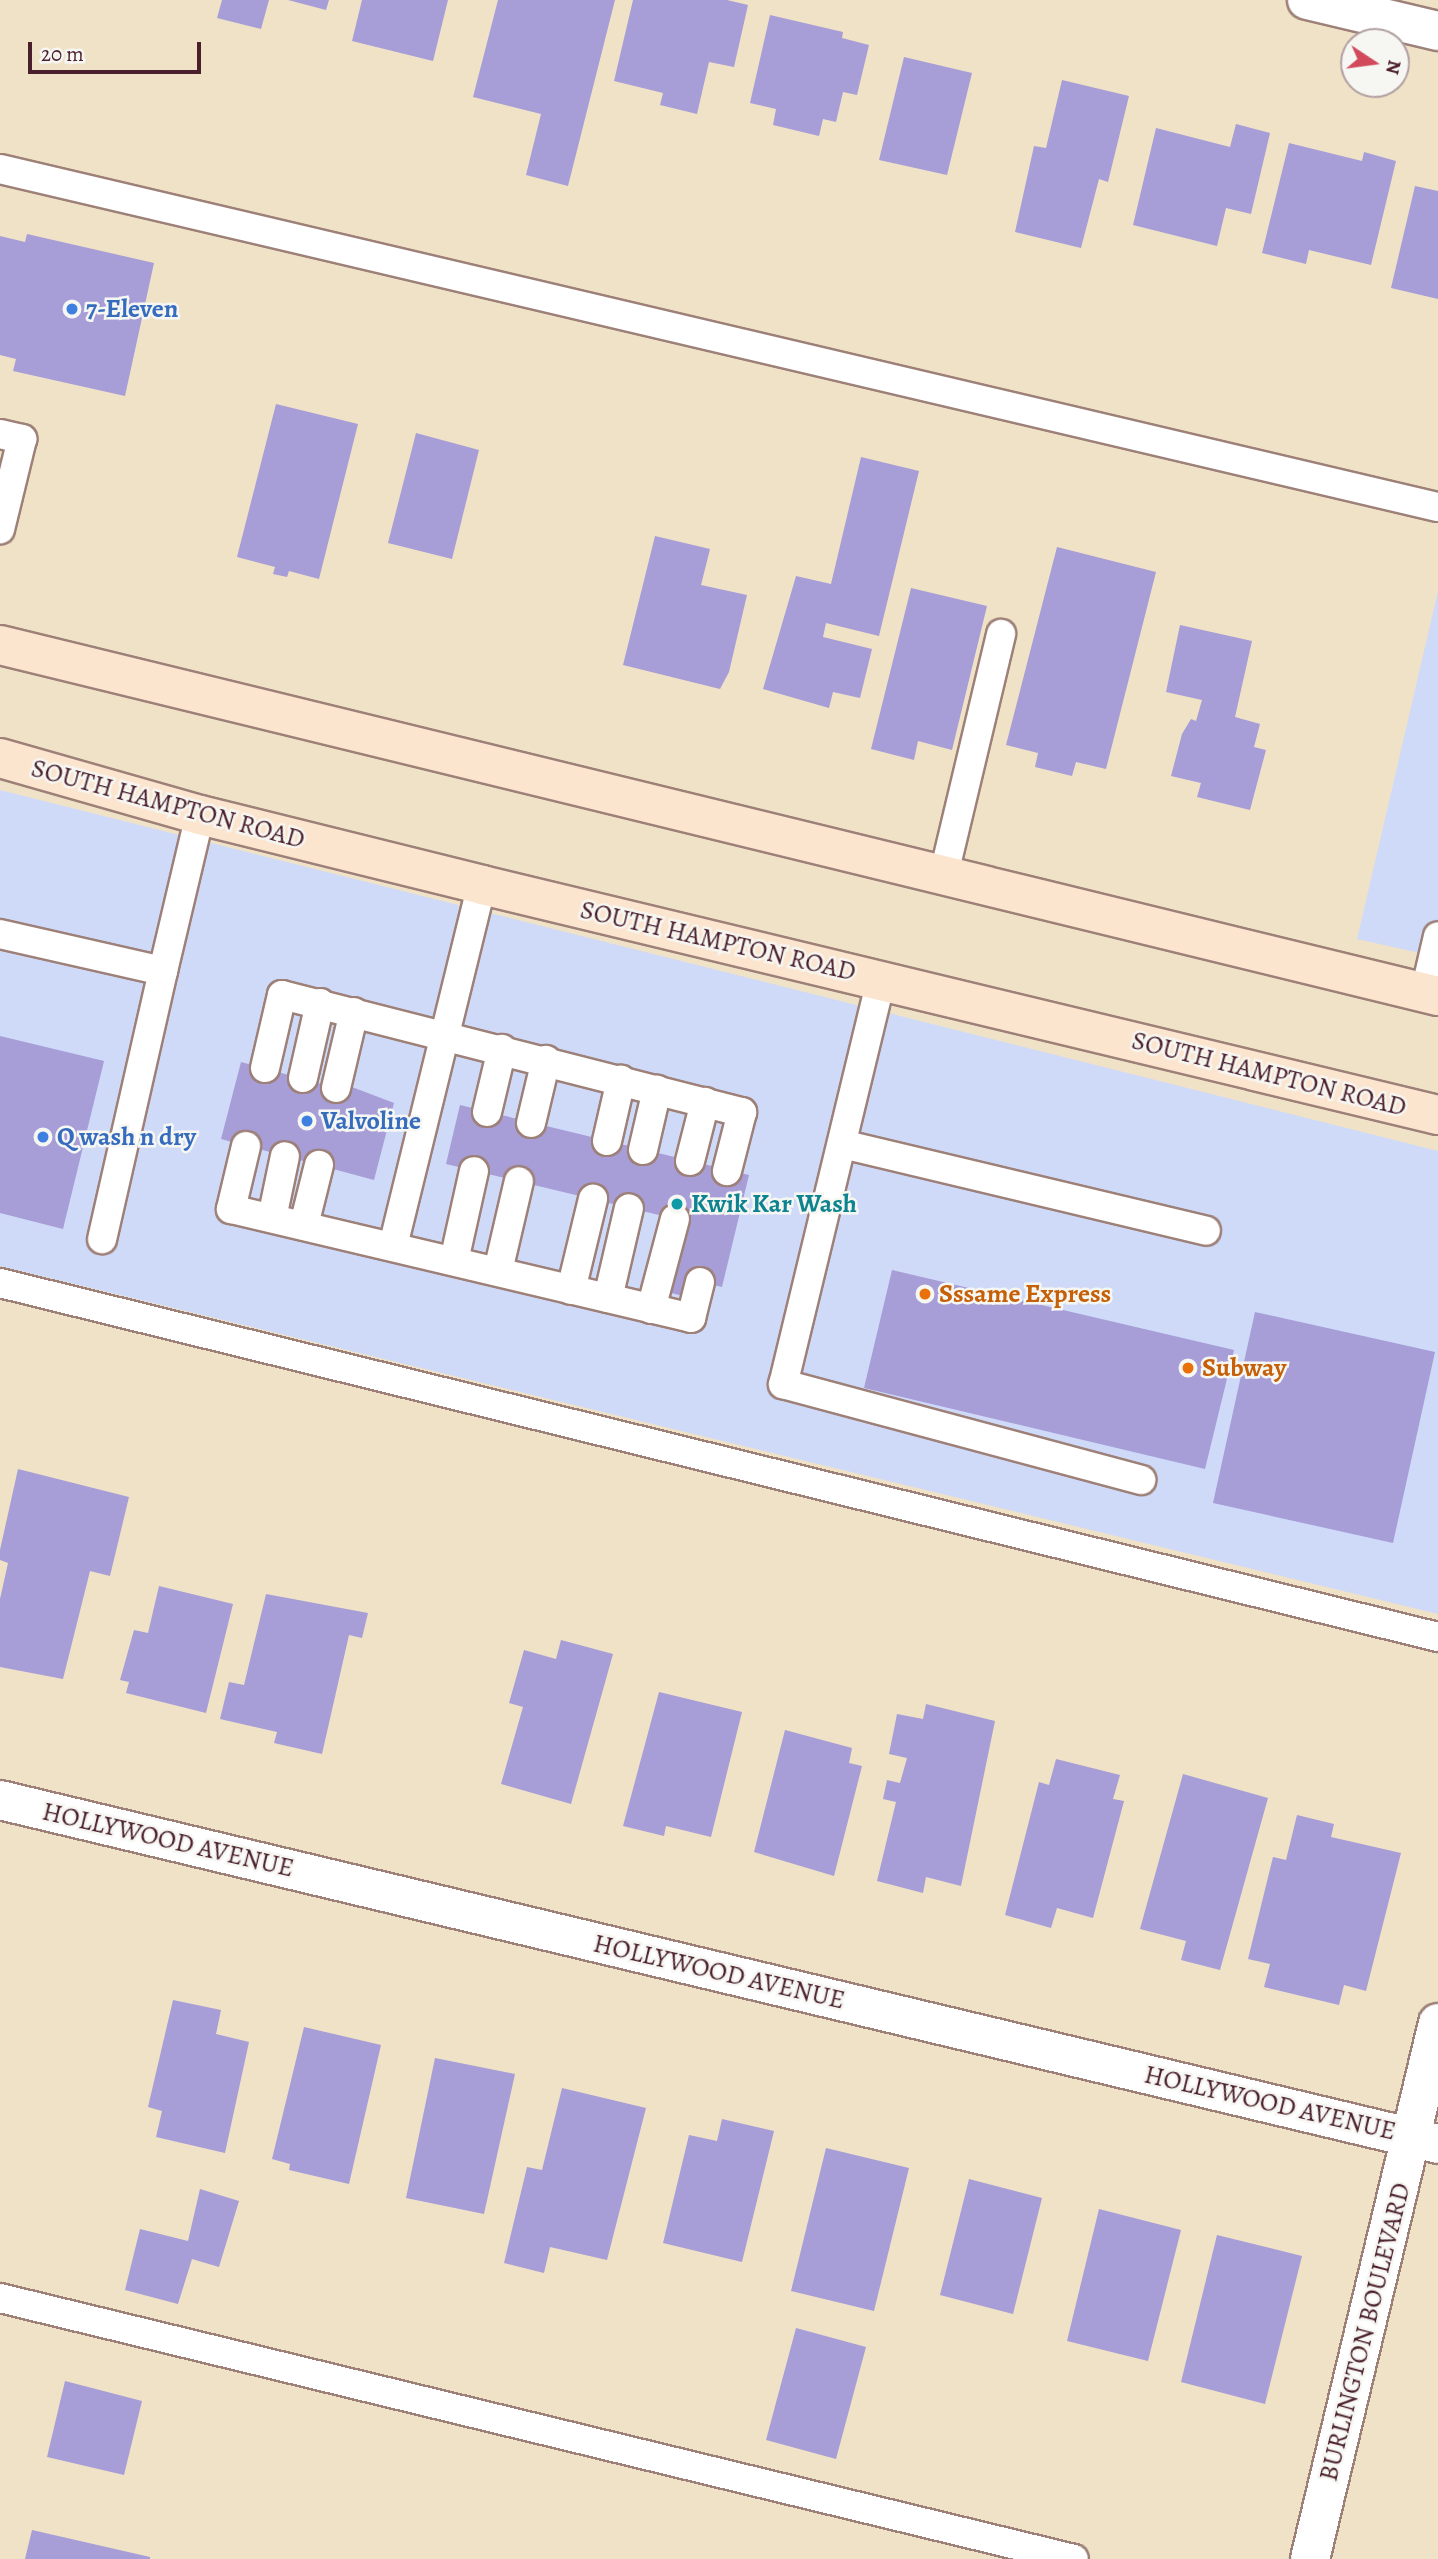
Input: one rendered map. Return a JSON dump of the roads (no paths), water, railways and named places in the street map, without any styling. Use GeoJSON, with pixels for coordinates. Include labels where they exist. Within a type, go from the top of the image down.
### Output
{"type":"FeatureCollection","features":[{"type":"Feature","properties":{"kind":"main road"},"geometry":{"type":"LineString","coordinates":[[0,645],[943,878],[1432,994]]}},
{"type":"Feature","properties":{"kind":"main road","name":"SOUTH HAMPTON ROAD"},"geometry":{"type":"LineString","coordinates":[[0,758],[200,815],[1438,1115]]}},
{"type":"Feature","properties":{"kind":"street"},"geometry":{"type":"LineString","coordinates":[[1307,0],[1438,31]]}},
{"type":"Feature","properties":{"kind":"street","name":"HOLLYWOOD AVENUE"},"geometry":{"type":"LineString","coordinates":[[0,1800],[1425,2140]]}},
{"type":"Feature","properties":{"kind":"street","name":"BURLINGTON BOULEVARD"},"geometry":{"type":"LineString","coordinates":[[1310,2559],[1425,2140],[1438,2022]]}},
{"type":"Feature","properties":{"kind":"lane"},"geometry":{"type":"LineString","coordinates":[[0,169],[1438,507]]}},
{"type":"Feature","properties":{"kind":"lane"},"geometry":{"type":"LineString","coordinates":[[0,434],[22,439],[0,528]]}},
{"type":"Feature","properties":{"kind":"lane"},"geometry":{"type":"LineString","coordinates":[[943,878],[1000,634]]}},
{"type":"Feature","properties":{"kind":"lane"},"geometry":{"type":"LineString","coordinates":[[102,1238],[200,815]]}},
{"type":"Feature","properties":{"kind":"lane"},"geometry":{"type":"LineString","coordinates":[[393,1246],[482,885]]}},
{"type":"Feature","properties":{"kind":"lane"},"geometry":{"type":"LineString","coordinates":[[0,934],[163,971]]}},
{"type":"Feature","properties":{"kind":"lane"},"geometry":{"type":"LineString","coordinates":[[1432,994],[1438,936]]}},
{"type":"Feature","properties":{"kind":"lane"},"geometry":{"type":"LineString","coordinates":[[881,981],[783,1384],[1141,1480]]}},
{"type":"Feature","properties":{"kind":"lane"},"geometry":{"type":"LineString","coordinates":[[265,1068],[282,995],[320,1003],[445,1033],[742,1112],[727,1171]]}},
{"type":"Feature","properties":{"kind":"lane"},"geometry":{"type":"LineString","coordinates":[[303,1078],[320,1003]]}},
{"type":"Feature","properties":{"kind":"lane"},"geometry":{"type":"LineString","coordinates":[[336,1088],[354,1012]]}},
{"type":"Feature","properties":{"kind":"lane"},"geometry":{"type":"LineString","coordinates":[[487,1112],[502,1049]]}},
{"type":"Feature","properties":{"kind":"lane"},"geometry":{"type":"LineString","coordinates":[[531,1123],[546,1060]]}},
{"type":"Feature","properties":{"kind":"lane"},"geometry":{"type":"LineString","coordinates":[[607,1141],[621,1080]]}},
{"type":"Feature","properties":{"kind":"lane"},"geometry":{"type":"LineString","coordinates":[[643,1150],[657,1090]]}},
{"type":"Feature","properties":{"kind":"lane"},"geometry":{"type":"LineString","coordinates":[[690,1161],[705,1102]]}},
{"type":"Feature","properties":{"kind":"lane"},"geometry":{"type":"LineString","coordinates":[[842,1144],[1206,1231]]}},
{"type":"Feature","properties":{"kind":"lane"},"geometry":{"type":"LineString","coordinates":[[246,1146],[231,1209],[691,1318],[700,1282]]}},
{"type":"Feature","properties":{"kind":"lane"},"geometry":{"type":"LineString","coordinates":[[272,1218],[285,1156]]}},
{"type":"Feature","properties":{"kind":"lane"},"geometry":{"type":"LineString","coordinates":[[304,1225],[319,1165]]}},
{"type":"Feature","properties":{"kind":"lane"},"geometry":{"type":"LineString","coordinates":[[454,1261],[474,1171]]}},
{"type":"Feature","properties":{"kind":"lane"},"geometry":{"type":"LineString","coordinates":[[498,1271],[519,1181]]}},
{"type":"Feature","properties":{"kind":"lane"},"geometry":{"type":"LineString","coordinates":[[571,1290],[593,1199]]}},
{"type":"Feature","properties":{"kind":"lane"},"geometry":{"type":"LineString","coordinates":[[608,1298],[629,1208]]}},
{"type":"Feature","properties":{"kind":"lane"},"geometry":{"type":"LineString","coordinates":[[651,1309],[675,1219]]}},
{"type":"Feature","properties":{"kind":"lane"},"geometry":{"type":"LineString","coordinates":[[0,1283],[1438,1637]]}},
{"type":"Feature","properties":{"kind":"lane"},"geometry":{"type":"LineString","coordinates":[[0,2298],[1074,2559]]}},
{"type":"Feature","properties":{"kind":"place","name":"7-Eleven"},"geometry":{"type":"Point","coordinates":[72,309]}},
{"type":"Feature","properties":{"kind":"place","name":"Valvoline"},"geometry":{"type":"Point","coordinates":[307,1121]}},
{"type":"Feature","properties":{"kind":"place","name":"Q wash n dry"},"geometry":{"type":"Point","coordinates":[43,1137]}},
{"type":"Feature","properties":{"kind":"place","name":"Kwik Kar Wash"},"geometry":{"type":"Point","coordinates":[677,1204]}},
{"type":"Feature","properties":{"kind":"place","name":"Sssame Express"},"geometry":{"type":"Point","coordinates":[925,1294]}},
{"type":"Feature","properties":{"kind":"place","name":"Subway"},"geometry":{"type":"Point","coordinates":[1188,1368]}}]}
